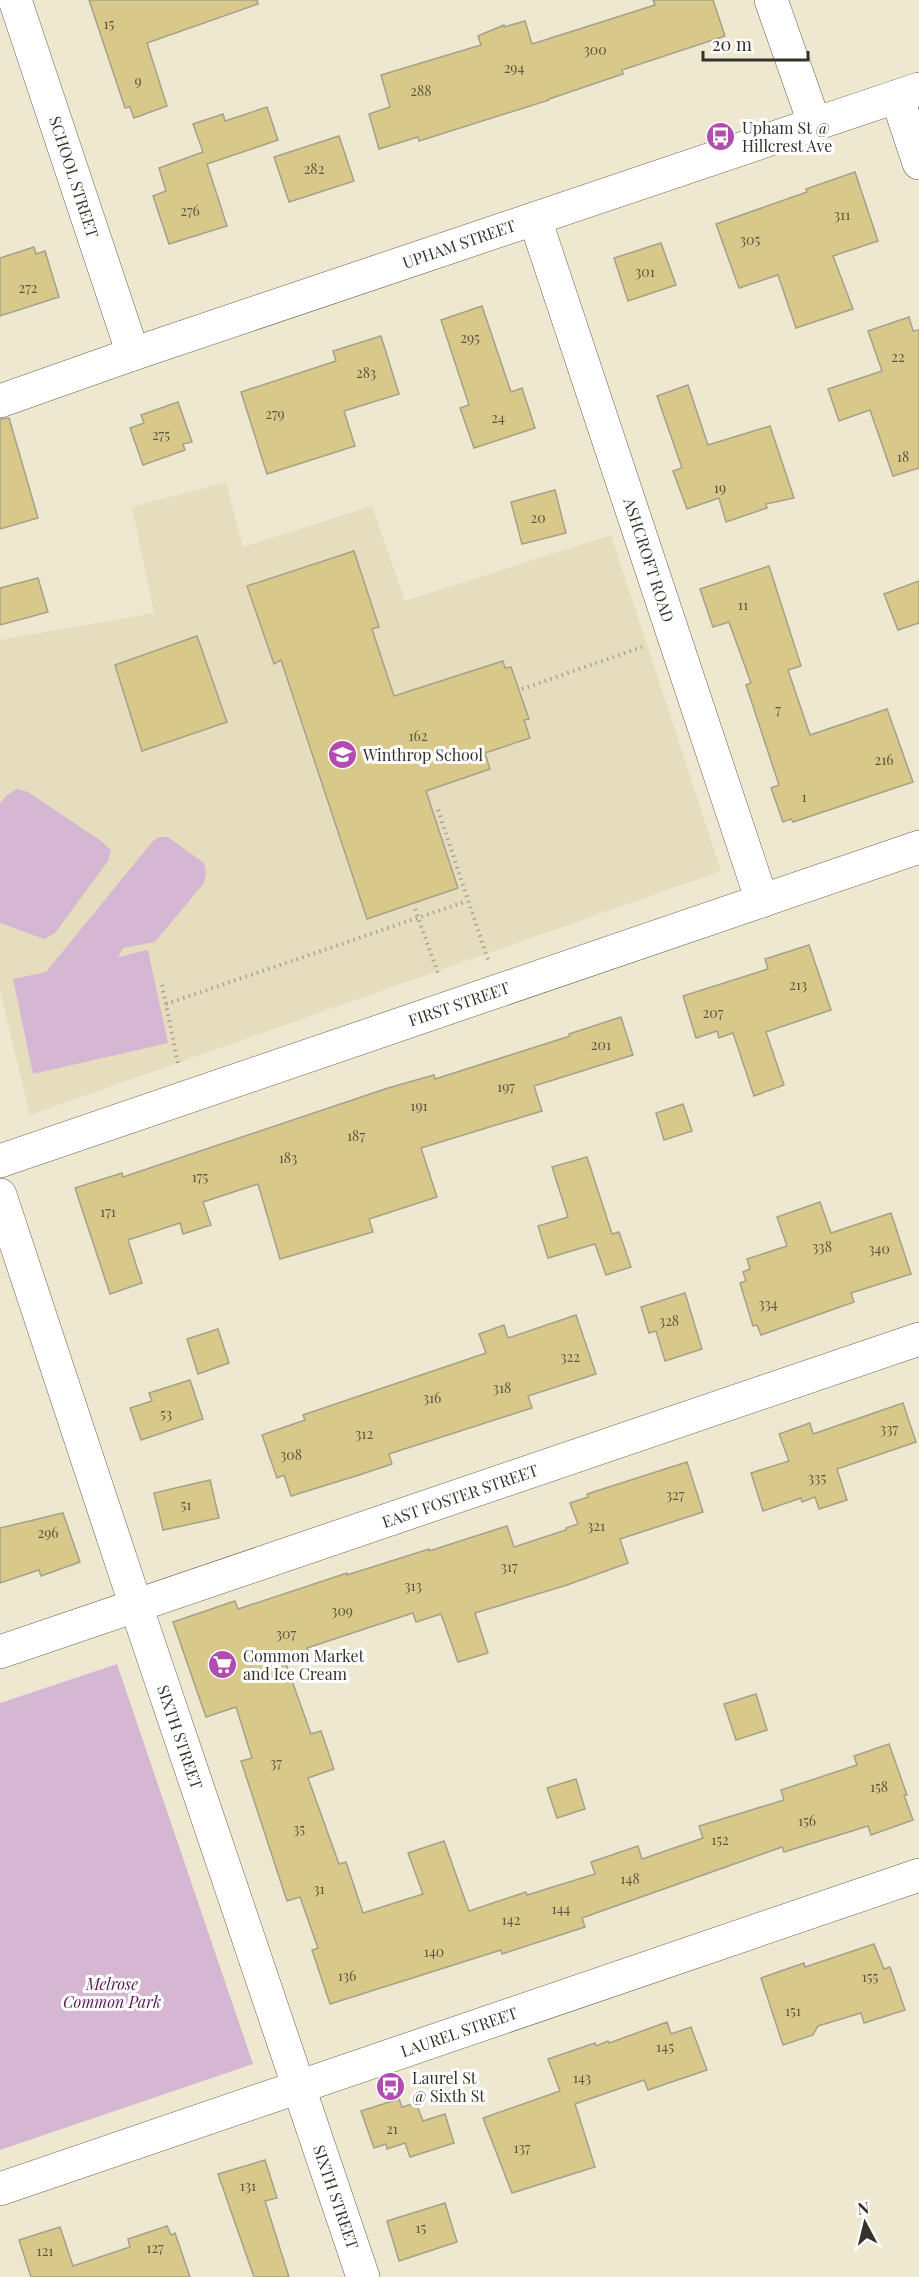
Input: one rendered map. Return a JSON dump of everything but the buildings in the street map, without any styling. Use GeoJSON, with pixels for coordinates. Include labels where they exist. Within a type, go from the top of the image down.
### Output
{"type":"FeatureCollection","features":[{"type":"Feature","properties":{"kind":"street","name":"SCHOOL STREET"},"geometry":{"type":"LineString","coordinates":[[15,0],[134,354]]}},
{"type":"Feature","properties":{"kind":"street"},"geometry":{"type":"LineString","coordinates":[[771,0],[815,125]]}},
{"type":"Feature","properties":{"kind":"street","name":"UPHAM STREET"},"geometry":{"type":"LineString","coordinates":[[0,401],[908,93]]}},
{"type":"Feature","properties":{"kind":"street"},"geometry":{"type":"LineString","coordinates":[[908,93],[919,163]]}},
{"type":"Feature","properties":{"kind":"street","name":"ASHCROFT ROAD"},"geometry":{"type":"LineString","coordinates":[[535,219],[762,901]]}},
{"type":"Feature","properties":{"kind":"street","name":"FIRST STREET"},"geometry":{"type":"LineString","coordinates":[[0,1161],[919,848]]}},
{"type":"Feature","properties":{"kind":"street","name":"SIXTH STREET"},"geometry":{"type":"LineString","coordinates":[[0,1195],[363,2277]]}},
{"type":"Feature","properties":{"kind":"street","name":"EAST FOSTER STREET"},"geometry":{"type":"LineString","coordinates":[[0,1652],[919,1339]]}},
{"type":"Feature","properties":{"kind":"street","name":"LAUREL STREET"},"geometry":{"type":"LineString","coordinates":[[0,2189],[919,1875]]}},
{"type":"Feature","properties":{"kind":"path"},"geometry":{"type":"LineString","coordinates":[[522,689],[643,646]]}},
{"type":"Feature","properties":{"kind":"path"},"geometry":{"type":"LineString","coordinates":[[438,810],[489,963]]}},
{"type":"Feature","properties":{"kind":"path"},"geometry":{"type":"LineString","coordinates":[[166,1004],[467,901]]}},
{"type":"Feature","properties":{"kind":"path"},"geometry":{"type":"LineString","coordinates":[[416,909],[450,1007]]}},
{"type":"Feature","properties":{"kind":"path"},"geometry":{"type":"LineString","coordinates":[[162,985],[179,1067]]}},
{"type":"Feature","properties":{"kind":"shaded area","name":"Winthrop School"},"geometry":{"type":"Polygon","coordinates":[[[226,482],[243,547],[372,506],[405,601],[611,535],[721,871],[30,1115],[0,991],[0,640],[154,613],[132,507],[226,482]]]}},
{"type":"Feature","properties":{"kind":"green space"},"geometry":{"type":"Polygon","coordinates":[[[17,789],[28,792],[111,850],[108,861],[55,933],[44,939],[0,923],[0,803],[17,789]]]}},
{"type":"Feature","properties":{"kind":"green space"},"geometry":{"type":"Polygon","coordinates":[[[159,837],[168,837],[204,863],[206,874],[204,883],[155,942],[123,948],[118,957],[148,950],[168,1043],[33,1074],[13,979],[46,972],[152,842],[159,837]]]}},
{"type":"Feature","properties":{"kind":"green space","name":"Melrose Common Park"},"geometry":{"type":"Polygon","coordinates":[[[117,1664],[253,2064],[0,2150],[0,1703],[117,1664]]]}},
{"type":"Feature","properties":{"kind":"place","name":"Upham St @ Hillcrest Ave"},"geometry":{"type":"Point","coordinates":[721,137]}},
{"type":"Feature","properties":{"kind":"place","name":"Winthrop School"},"geometry":{"type":"Point","coordinates":[342,755]}},
{"type":"Feature","properties":{"kind":"place","name":"Common Market and Ice Cream"},"geometry":{"type":"Point","coordinates":[222,1665]}},
{"type":"Feature","properties":{"kind":"place","name":"Laurel St @ Sixth St"},"geometry":{"type":"Point","coordinates":[391,2087]}}]}
